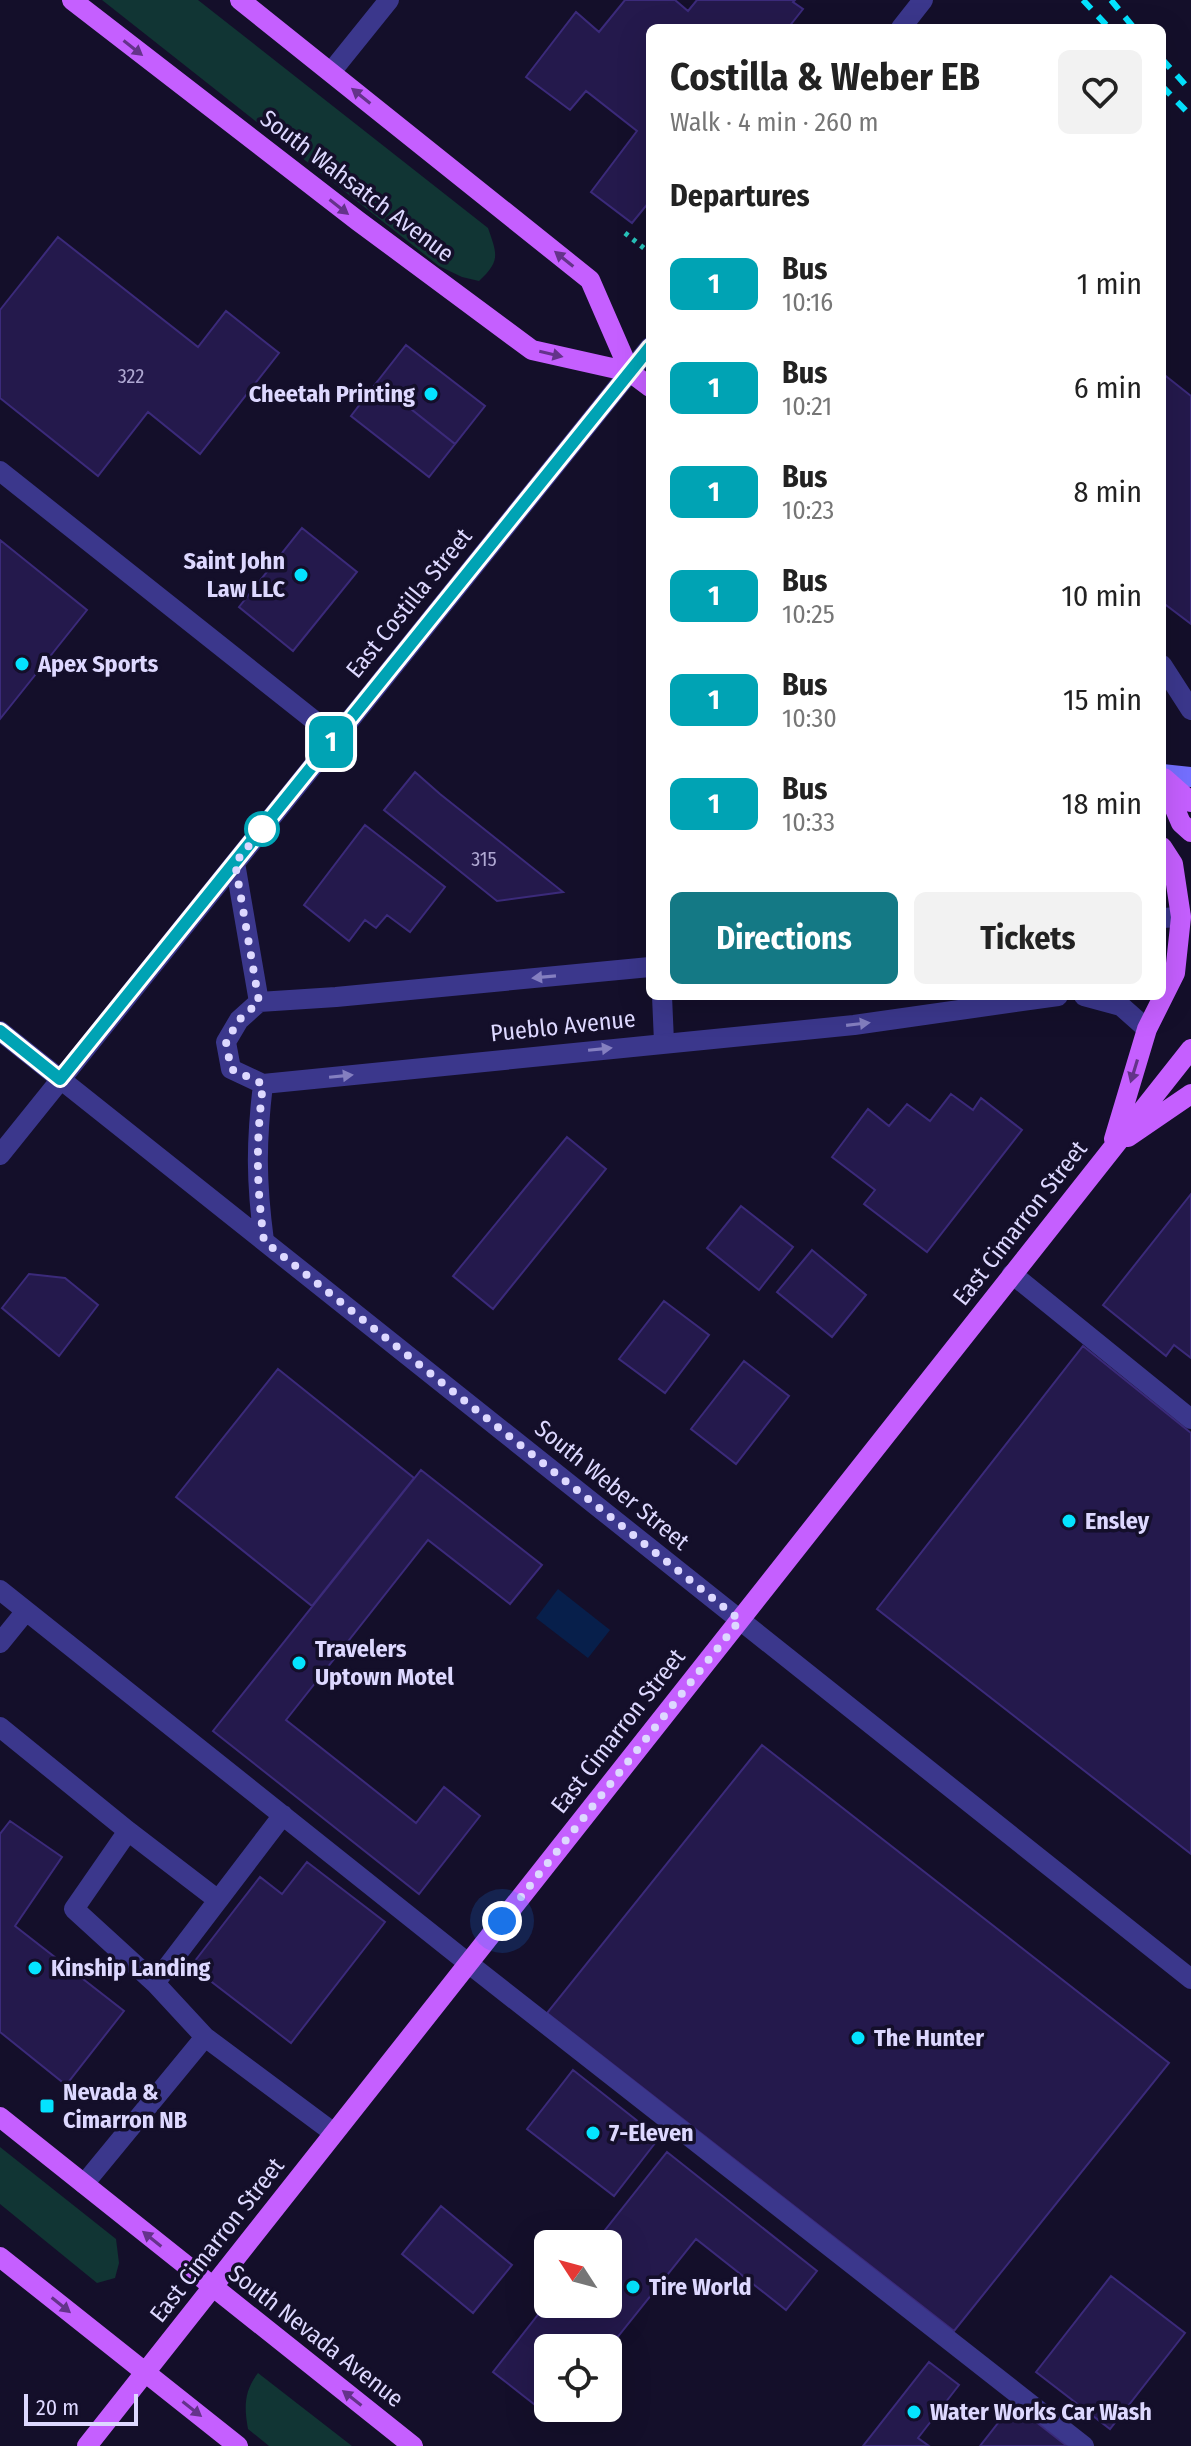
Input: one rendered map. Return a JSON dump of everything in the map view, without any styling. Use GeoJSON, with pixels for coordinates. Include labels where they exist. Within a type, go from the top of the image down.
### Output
{"type":"FeatureCollection","features":[{"type":"Feature","properties":{"kind":"main road","name":"South Wahsatch Avenue"},"geometry":{"type":"LineString","coordinates":[[72,0],[358,221],[532,350],[630,372],[646,384]]}},
{"type":"Feature","properties":{"kind":"main road","name":"South Wahsatch Avenue"},"geometry":{"type":"LineString","coordinates":[[240,0],[590,280],[630,372]]}},
{"type":"Feature","properties":{"kind":"main road"},"geometry":{"type":"LineString","coordinates":[[1166,776],[1191,777]]}},
{"type":"Feature","properties":{"kind":"main road"},"geometry":{"type":"LineString","coordinates":[[1166,780],[1191,802]]}},
{"type":"Feature","properties":{"kind":"main road"},"geometry":{"type":"LineString","coordinates":[[1166,786],[1181,823],[1191,832]]}},
{"type":"Feature","properties":{"kind":"main road"},"geometry":{"type":"LineString","coordinates":[[1166,853],[1173,864],[1175,973],[1166,991]]}},
{"type":"Feature","properties":{"kind":"main road"},"geometry":{"type":"LineString","coordinates":[[1112,1148],[1147,1029],[1162,1000]]}},
{"type":"Feature","properties":{"kind":"main road","name":"East Cimarron Street"},"geometry":{"type":"LineString","coordinates":[[87,2446],[1191,1049]]}},
{"type":"Feature","properties":{"kind":"main road"},"geometry":{"type":"LineString","coordinates":[[1112,1148],[1191,1094]]}},
{"type":"Feature","properties":{"kind":"main road","name":"South Nevada Avenue"},"geometry":{"type":"LineString","coordinates":[[0,2117],[413,2446]]}},
{"type":"Feature","properties":{"kind":"main road"},"geometry":{"type":"LineString","coordinates":[[0,2257],[238,2446]]}},
{"type":"Feature","properties":{"kind":"street"},"geometry":{"type":"LineString","coordinates":[[331,72],[389,0]]}},
{"type":"Feature","properties":{"kind":"street"},"geometry":{"type":"LineString","coordinates":[[904,24],[923,0]]}},
{"type":"Feature","properties":{"kind":"street","name":"East Costilla Street"},"geometry":{"type":"LineString","coordinates":[[0,1155],[646,352]]}},
{"type":"Feature","properties":{"kind":"street"},"geometry":{"type":"LineString","coordinates":[[0,471],[335,737]]}},
{"type":"Feature","properties":{"kind":"street"},"geometry":{"type":"LineString","coordinates":[[1166,672],[1190,713]]}},
{"type":"Feature","properties":{"kind":"street"},"geometry":{"type":"LineString","coordinates":[[235,863],[259,1002],[239,1020],[226,1042],[231,1069],[263,1084],[256,1163],[264,1241]]}},
{"type":"Feature","properties":{"kind":"street","name":"Pueblo Avenue"},"geometry":{"type":"LineString","coordinates":[[259,1002],[646,967]]}},
{"type":"Feature","properties":{"kind":"street"},"geometry":{"type":"LineString","coordinates":[[662,1000],[664,1042]]}},
{"type":"Feature","properties":{"kind":"street","name":"Pueblo Avenue"},"geometry":{"type":"LineString","coordinates":[[263,1084],[854,1025],[1007,1000]]}},
{"type":"Feature","properties":{"kind":"street"},"geometry":{"type":"LineString","coordinates":[[1099,1000],[1121,1006],[1147,1029]]}},
{"type":"Feature","properties":{"kind":"street","name":"South Weber Street"},"geometry":{"type":"LineString","coordinates":[[0,1031],[1191,1979]]}},
{"type":"Feature","properties":{"kind":"street"},"geometry":{"type":"LineString","coordinates":[[1012,1274],[1191,1419]]}},
{"type":"Feature","properties":{"kind":"street"},"geometry":{"type":"LineString","coordinates":[[0,1590],[468,1963],[1084,2446]]}},
{"type":"Feature","properties":{"kind":"street"},"geometry":{"type":"LineString","coordinates":[[0,1643],[26,1611]]}},
{"type":"Feature","properties":{"kind":"street"},"geometry":{"type":"LineString","coordinates":[[0,1727],[218,1900]]}},
{"type":"Feature","properties":{"kind":"street"},"geometry":{"type":"LineString","coordinates":[[155,1983],[283,1815]]}},
{"type":"Feature","properties":{"kind":"street"},"geometry":{"type":"LineString","coordinates":[[128,1831],[74,1909],[155,1983],[205,2037],[334,2133]]}},
{"type":"Feature","properties":{"kind":"street"},"geometry":{"type":"LineString","coordinates":[[84,2184],[205,2037]]}},
{"type":"Feature","properties":{"kind":"path"},"geometry":{"type":"LineString","coordinates":[[625,233],[646,250]]}},
{"type":"Feature","properties":{"kind":"green space"},"geometry":{"type":"Polygon","coordinates":[[[102,0],[198,0],[488,228],[495,251],[491,268],[479,281],[439,266],[102,0]]]}},
{"type":"Feature","properties":{"kind":"green space"},"geometry":{"type":"Polygon","coordinates":[[[0,2147],[116,2239],[119,2263],[115,2278],[97,2283],[0,2204],[0,2147]]]}},
{"type":"Feature","properties":{"kind":"green space"},"geometry":{"type":"Polygon","coordinates":[[[258,2373],[352,2446],[269,2446],[248,2429],[248,2393],[258,2373]]]}},
{"type":"Feature","properties":{"kind":"water"},"geometry":{"type":"Polygon","coordinates":[[[558,1589],[610,1630],[588,1658],[536,1618],[558,1589]]]}},
{"type":"Feature","properties":{"kind":"building"},"geometry":{"type":"Polygon","coordinates":[[[625,0],[675,0],[688,11],[697,0],[795,0],[793,2],[803,9],[791,24],[646,24],[646,206],[632,223],[591,192],[637,131],[586,91],[570,110],[526,77],[576,12],[599,32],[625,0]]]}},
{"type":"Feature","properties":{"kind":"building"},"geometry":{"type":"Polygon","coordinates":[[[58,237],[198,347],[226,311],[279,353],[200,454],[148,412],[98,476],[0,398],[0,310],[58,237]]]}},
{"type":"Feature","properties":{"kind":"building","name":"Cheetah Printing"},"geometry":{"type":"Polygon","coordinates":[[[406,345],[485,406],[455,444],[377,382],[406,345]]]}},
{"type":"Feature","properties":{"kind":"building"},"geometry":{"type":"Polygon","coordinates":[[[1166,376],[1191,396],[1191,624],[1166,605],[1166,376]]]}},
{"type":"Feature","properties":{"kind":"building"},"geometry":{"type":"Polygon","coordinates":[[[377,382],[455,444],[429,477],[351,416],[377,382]]]}},
{"type":"Feature","properties":{"kind":"building"},"geometry":{"type":"Polygon","coordinates":[[[302,528],[357,572],[293,651],[239,607],[302,528]]]}},
{"type":"Feature","properties":{"kind":"building","name":"Apex Sports"},"geometry":{"type":"Polygon","coordinates":[[[0,540],[87,610],[0,719],[0,540]]]}},
{"type":"Feature","properties":{"kind":"building"},"geometry":{"type":"Polygon","coordinates":[[[415,772],[563,892],[497,901],[384,810],[415,772]]]}},
{"type":"Feature","properties":{"kind":"building"},"geometry":{"type":"Polygon","coordinates":[[[365,825],[445,887],[410,932],[387,915],[376,928],[365,920],[349,941],[304,905],[365,825]]]}},
{"type":"Feature","properties":{"kind":"building"},"geometry":{"type":"Polygon","coordinates":[[[951,1094],[973,1110],[981,1098],[1022,1130],[927,1252],[864,1204],[875,1190],[832,1157],[868,1109],[889,1126],[907,1104],[930,1121],[951,1094]]]}},
{"type":"Feature","properties":{"kind":"building"},"geometry":{"type":"Polygon","coordinates":[[[567,1137],[606,1169],[493,1309],[453,1276],[567,1137]]]}},
{"type":"Feature","properties":{"kind":"building"},"geometry":{"type":"Polygon","coordinates":[[[1191,1194],[1191,1358],[1174,1345],[1166,1356],[1103,1305],[1191,1194]]]}},
{"type":"Feature","properties":{"kind":"building"},"geometry":{"type":"Polygon","coordinates":[[[741,1206],[793,1247],[759,1290],[707,1248],[741,1206]]]}},
{"type":"Feature","properties":{"kind":"building"},"geometry":{"type":"Polygon","coordinates":[[[812,1250],[866,1295],[832,1337],[777,1292],[812,1250]]]}},
{"type":"Feature","properties":{"kind":"building"},"geometry":{"type":"Polygon","coordinates":[[[29,1274],[65,1278],[98,1305],[59,1356],[2,1308],[29,1274]]]}},
{"type":"Feature","properties":{"kind":"building"},"geometry":{"type":"Polygon","coordinates":[[[664,1301],[709,1335],[665,1393],[619,1359],[664,1301]]]}},
{"type":"Feature","properties":{"kind":"building","name":"Ensley"},"geometry":{"type":"Polygon","coordinates":[[[1083,1346],[1191,1433],[1191,1854],[877,1609],[1083,1346]]]}},
{"type":"Feature","properties":{"kind":"building"},"geometry":{"type":"Polygon","coordinates":[[[744,1361],[789,1396],[736,1464],[691,1429],[744,1361]]]}},
{"type":"Feature","properties":{"kind":"building"},"geometry":{"type":"Polygon","coordinates":[[[278,1369],[414,1478],[312,1606],[176,1497],[278,1369]]]}},
{"type":"Feature","properties":{"kind":"building","name":"Travelers Uptown Motel"},"geometry":{"type":"Polygon","coordinates":[[[421,1470],[542,1565],[510,1604],[428,1540],[286,1720],[416,1823],[444,1787],[480,1816],[419,1894],[213,1731],[421,1470]]]}},
{"type":"Feature","properties":{"kind":"building","name":"The Hunter"},"geometry":{"type":"Polygon","coordinates":[[[762,1745],[1169,2063],[954,2331],[547,2013],[762,1745]]]}},
{"type":"Feature","properties":{"kind":"building","name":"Kinship Landing"},"geometry":{"type":"Polygon","coordinates":[[[10,1821],[62,1857],[15,1926],[124,2011],[66,2085],[0,2032],[0,1834],[10,1821]]]}},
{"type":"Feature","properties":{"kind":"building"},"geometry":{"type":"Polygon","coordinates":[[[307,1862],[385,1922],[291,2043],[191,1966],[260,1877],[282,1894],[307,1862]]]}},
{"type":"Feature","properties":{"kind":"building","name":"7-Eleven"},"geometry":{"type":"Polygon","coordinates":[[[573,2070],[659,2138],[614,2196],[527,2129],[573,2070]]]}},
{"type":"Feature","properties":{"kind":"building","name":"Tire World"},"geometry":{"type":"Polygon","coordinates":[[[667,2152],[817,2271],[786,2310],[696,2239],[620,2334],[534,2334],[534,2404],[493,2372],[535,2318],[622,2318],[622,2230],[605,2230],[667,2152]]]}},
{"type":"Feature","properties":{"kind":"building"},"geometry":{"type":"Polygon","coordinates":[[[441,2206],[512,2265],[473,2313],[402,2254],[441,2206]]]}},
{"type":"Feature","properties":{"kind":"building"},"geometry":{"type":"Polygon","coordinates":[[[1111,2276],[1185,2333],[1110,2429],[1036,2372],[1111,2276]]]}},
{"type":"Feature","properties":{"kind":"building","name":"Water Works Car Wash"},"geometry":{"type":"Polygon","coordinates":[[[929,2362],[959,2385],[918,2438],[929,2446],[863,2446],[929,2362]]]}},
{"type":"Feature","properties":{"kind":"building","name":"Water Works Car Wash"},"geometry":{"type":"Polygon","coordinates":[[[1013,2404],[1067,2446],[980,2446],[1013,2404]]]}},
{"type":"Feature","properties":{"kind":"railway"},"geometry":{"type":"LineString","coordinates":[[1083,0],[1105,24]]}},
{"type":"Feature","properties":{"kind":"railway"},"geometry":{"type":"LineString","coordinates":[[1111,0],[1131,24]]}},
{"type":"Feature","properties":{"kind":"railway"},"geometry":{"type":"LineString","coordinates":[[1166,63],[1191,91]]}},
{"type":"Feature","properties":{"kind":"railway"},"geometry":{"type":"LineString","coordinates":[[1166,90],[1191,116]]}},
{"type":"Feature","properties":{"kind":"bus line","name":"1"},"geometry":{"type":"LineString","coordinates":[[0,1031],[60,1079],[646,352]]}},
{"type":"Feature","properties":{"kind":"place","name":"Cheetah Printing"},"geometry":{"type":"Point","coordinates":[431,394]}},
{"type":"Feature","properties":{"kind":"place","name":"Saint John Law LLC"},"geometry":{"type":"Point","coordinates":[301,575]}},
{"type":"Feature","properties":{"kind":"place","name":"Apex Sports"},"geometry":{"type":"Point","coordinates":[22,664]}},
{"type":"Feature","properties":{"kind":"place","name":"Ensley"},"geometry":{"type":"Point","coordinates":[1069,1521]}},
{"type":"Feature","properties":{"kind":"place","name":"Travelers Uptown Motel"},"geometry":{"type":"Point","coordinates":[299,1663]}},
{"type":"Feature","properties":{"kind":"place","name":"Kinship Landing"},"geometry":{"type":"Point","coordinates":[35,1968]}},
{"type":"Feature","properties":{"kind":"place","name":"The Hunter"},"geometry":{"type":"Point","coordinates":[858,2038]}},
{"type":"Feature","properties":{"kind":"place","name":"Nevada & Cimarron NB"},"geometry":{"type":"Point","coordinates":[47,2106]}},
{"type":"Feature","properties":{"kind":"place","name":"7-Eleven"},"geometry":{"type":"Point","coordinates":[593,2133]}},
{"type":"Feature","properties":{"kind":"place","name":"Tire World"},"geometry":{"type":"Point","coordinates":[633,2287]}},
{"type":"Feature","properties":{"kind":"place","name":"Water Works Car Wash"},"geometry":{"type":"Point","coordinates":[914,2412]}},
{"type":"Feature","properties":{"kind":"route"},"geometry":{"type":"LineString","coordinates":[[262,829],[269,821],[235,863],[259,1002],[239,1020],[226,1042],[231,1069],[263,1084],[256,1163],[264,1241],[740,1620],[502,1921]]}}]}
